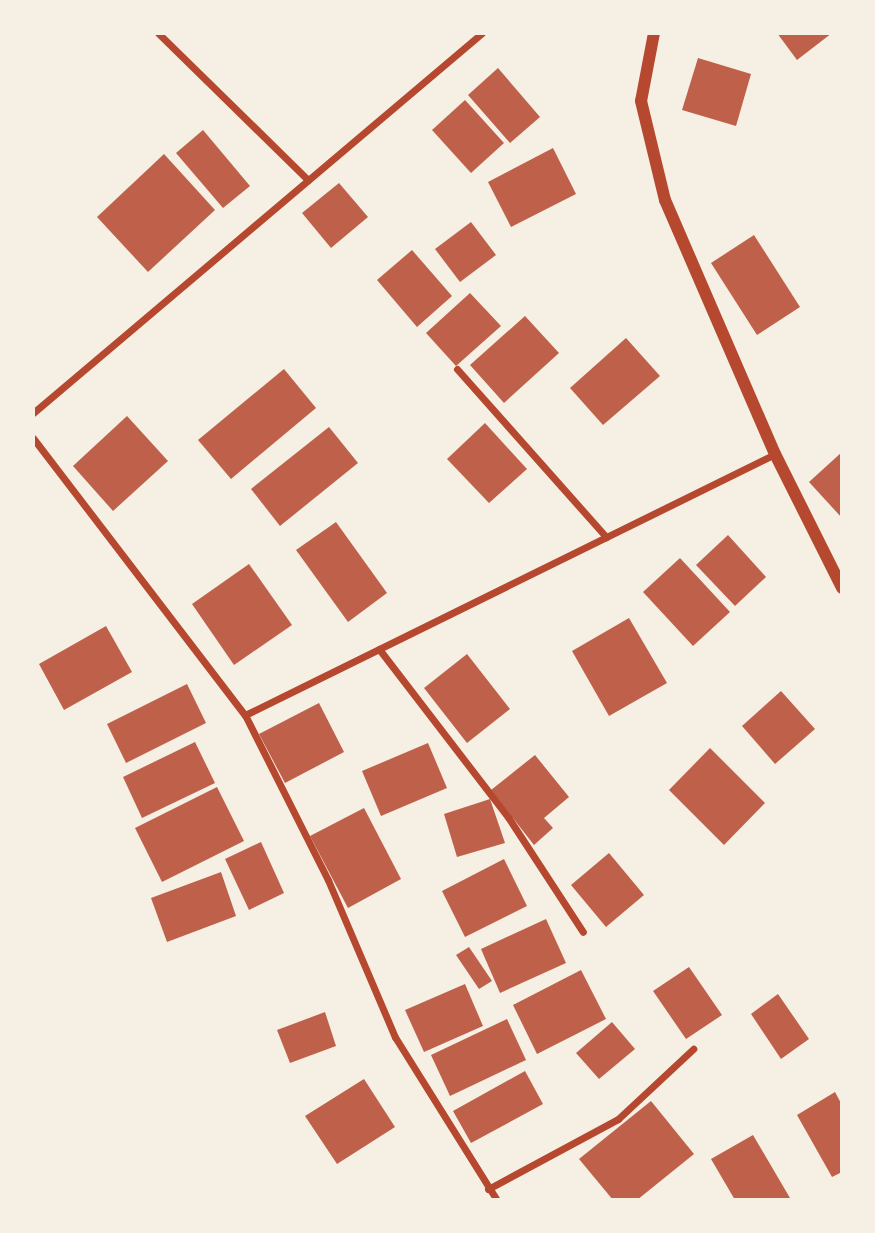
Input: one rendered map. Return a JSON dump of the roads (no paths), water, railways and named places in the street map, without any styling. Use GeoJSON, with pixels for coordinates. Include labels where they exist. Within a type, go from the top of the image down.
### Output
{"type":"FeatureCollection","features":[{"type":"Feature","properties":{"kind":"street"},"geometry":{"type":"LineString","coordinates":[[158,33],[308,180]]}},
{"type":"Feature","properties":{"kind":"street"},"geometry":{"type":"LineString","coordinates":[[33,413],[482,33]]}},
{"type":"Feature","properties":{"kind":"street"},"geometry":{"type":"LineString","coordinates":[[654,33],[641,101],[652,158],[775,454],[842,588]]}},
{"type":"Feature","properties":{"kind":"street"},"geometry":{"type":"LineString","coordinates":[[457,369],[606,537]]}},
{"type":"Feature","properties":{"kind":"street"},"geometry":{"type":"LineString","coordinates":[[33,438],[245,715],[328,880],[396,1037],[497,1200]]}},
{"type":"Feature","properties":{"kind":"street"},"geometry":{"type":"LineString","coordinates":[[245,715],[775,454]]}},
{"type":"Feature","properties":{"kind":"street"},"geometry":{"type":"LineString","coordinates":[[379,649],[508,817],[583,932]]}},
{"type":"Feature","properties":{"kind":"street"},"geometry":{"type":"LineString","coordinates":[[488,1189],[618,1119],[692,1049]]}}]}
